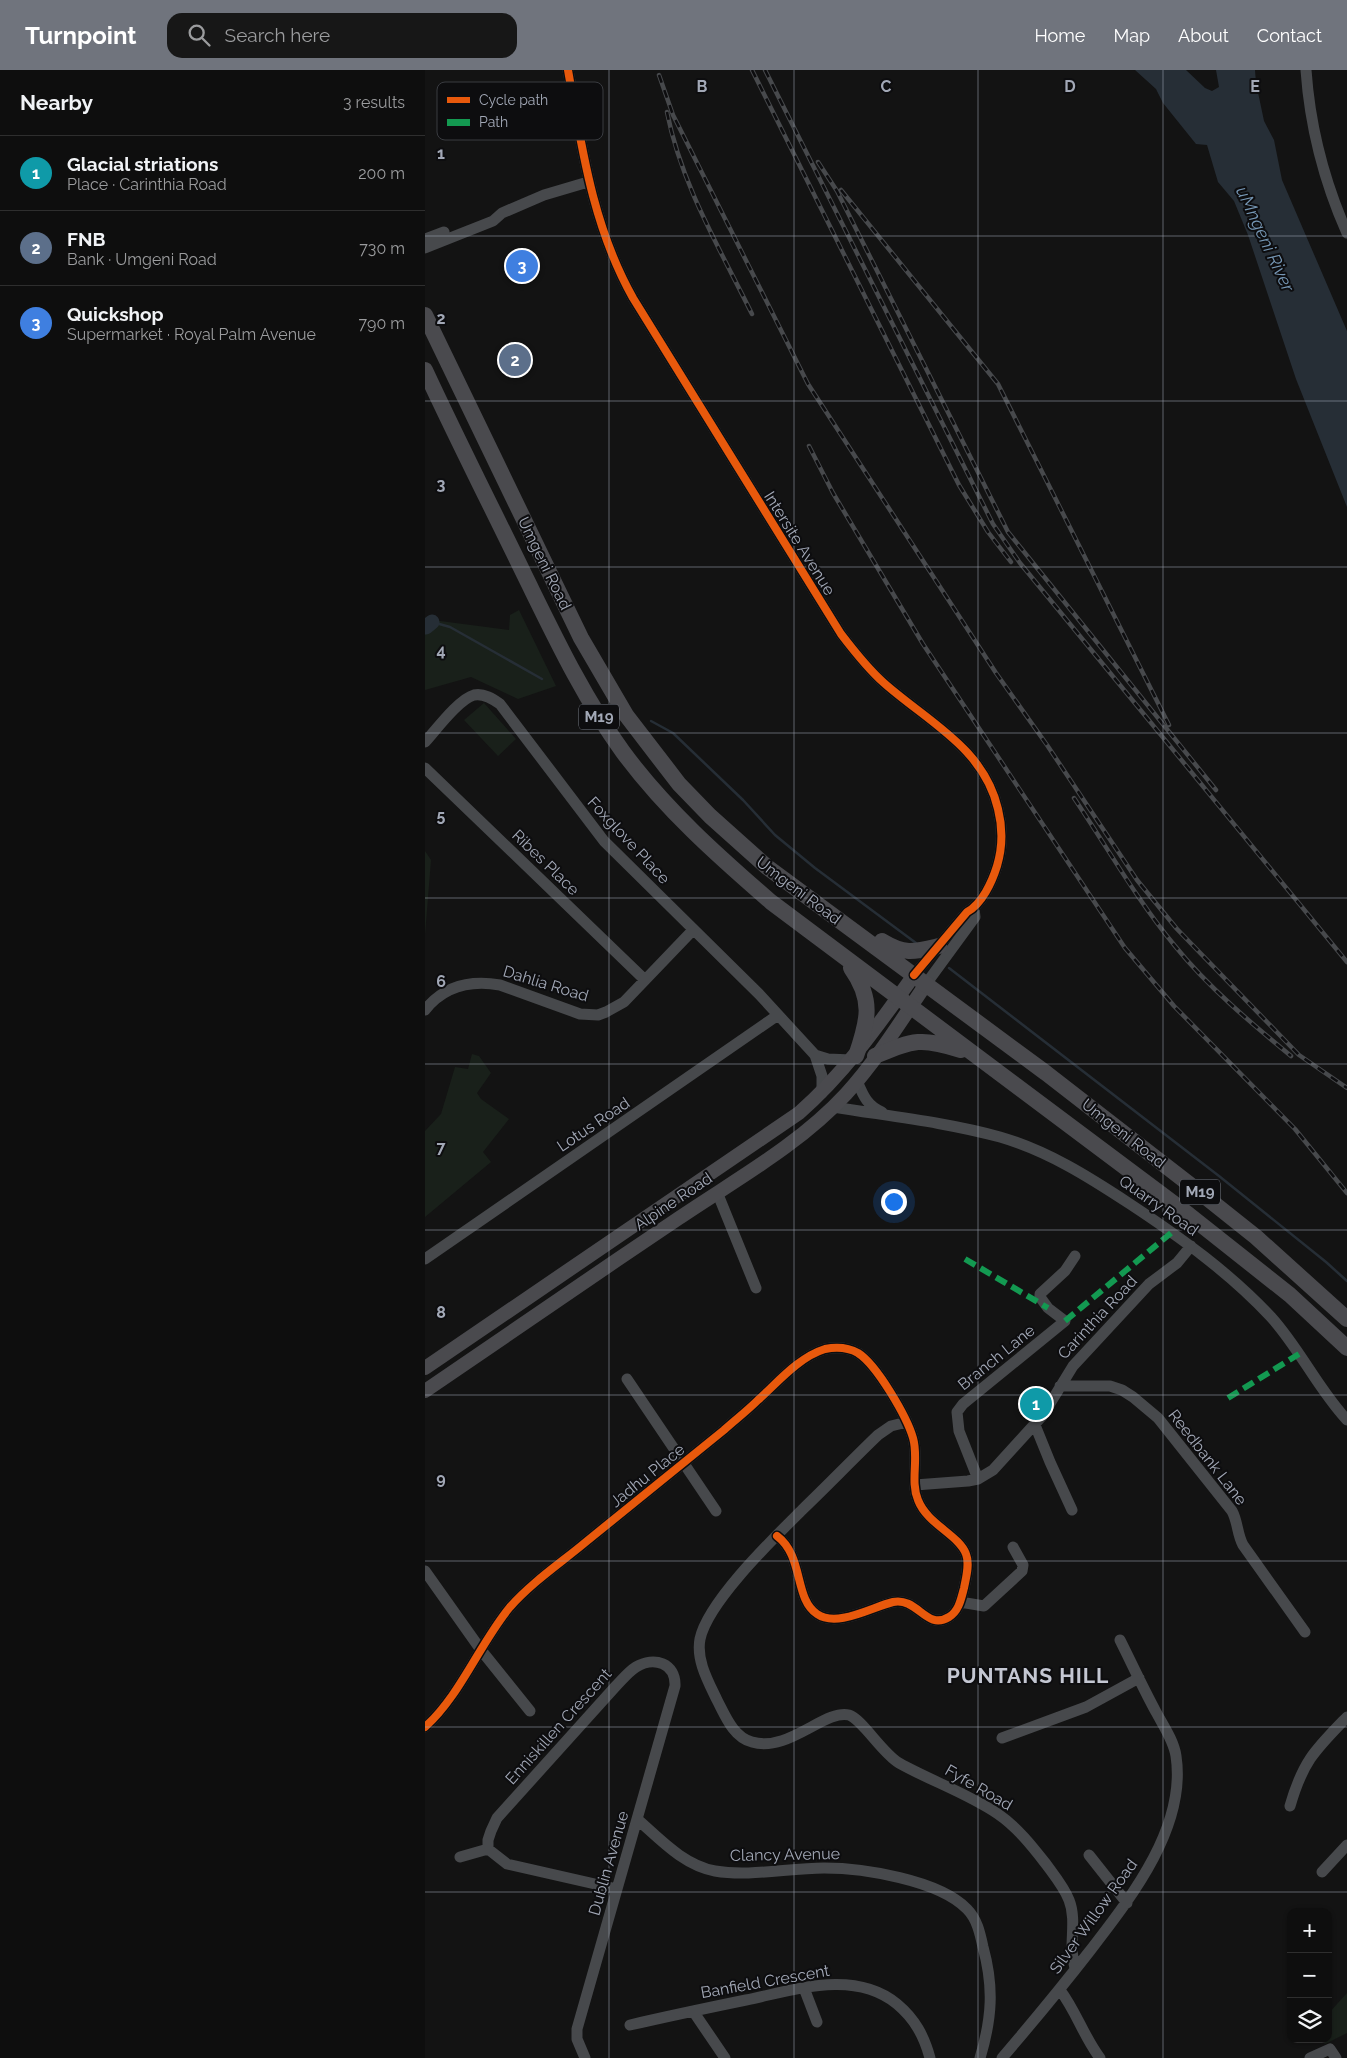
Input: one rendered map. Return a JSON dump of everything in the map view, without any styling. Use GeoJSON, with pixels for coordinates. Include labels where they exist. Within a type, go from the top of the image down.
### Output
{"type":"FeatureCollection","features":[{"type":"Feature","properties":{"kind":"highway","name":"Umgeni Road"},"geometry":{"type":"LineString","coordinates":[[425,315],[581,638],[608,687],[646,743],[679,784],[710,816],[767,867],[1046,1073],[1202,1194],[1256,1238],[1347,1319]]}},
{"type":"Feature","properties":{"kind":"highway","name":"Umgeni Road"},"geometry":{"type":"LineString","coordinates":[[425,370],[578,683],[623,752],[649,785],[683,822],[771,902],[1189,1215],[1283,1289],[1347,1348]]}},
{"type":"Feature","properties":{"kind":"highway"},"geometry":{"type":"LineString","coordinates":[[767,867],[895,948],[910,952],[939,946]]}},
{"type":"Feature","properties":{"kind":"highway"},"geometry":{"type":"LineString","coordinates":[[844,958],[861,982],[867,1009],[866,1022],[853,1058]]}},
{"type":"Feature","properties":{"kind":"highway"},"geometry":{"type":"LineString","coordinates":[[875,1056],[908,1043],[919,1041],[938,1042],[973,1053]]}},
{"type":"Feature","properties":{"kind":"main road"},"geometry":{"type":"LineString","coordinates":[[904,1002],[920,979]]}},
{"type":"Feature","properties":{"kind":"main road","name":"Alpine Road"},"geometry":{"type":"LineString","coordinates":[[425,1391],[527,1320],[770,1158],[833,1107],[857,1081],[875,1056],[904,1002]]}},
{"type":"Feature","properties":{"kind":"main road","name":"Alpine Road"},"geometry":{"type":"LineString","coordinates":[[425,1368],[765,1138],[799,1113],[822,1093],[904,1002]]}},
{"type":"Feature","properties":{"kind":"main road"},"geometry":{"type":"LineString","coordinates":[[494,1321],[519,1312],[527,1320]]}},
{"type":"Feature","properties":{"kind":"street"},"geometry":{"type":"LineString","coordinates":[[1306,70],[1310,115],[1318,149],[1329,189],[1347,233]]}},
{"type":"Feature","properties":{"kind":"street","name":"Intersite Avenue"},"geometry":{"type":"LineString","coordinates":[[580,140],[588,182],[603,234],[625,284],[841,634],[882,681],[963,747],[987,778],[999,812],[1002,843],[995,873],[974,908],[967,912],[939,946],[920,979]]}},
{"type":"Feature","properties":{"kind":"street"},"geometry":{"type":"LineString","coordinates":[[425,248],[493,221],[503,213],[544,195],[588,182]]}},
{"type":"Feature","properties":{"kind":"street"},"geometry":{"type":"LineString","coordinates":[[425,239],[490,214],[503,213]]}},
{"type":"Feature","properties":{"kind":"street","name":"Foxglove Place"},"geometry":{"type":"LineString","coordinates":[[425,742],[468,698],[480,695],[493,699],[506,711],[594,830],[746,981],[815,1055],[822,1076],[822,1093]]}},
{"type":"Feature","properties":{"kind":"street","name":"Ribes Place"},"geometry":{"type":"LineString","coordinates":[[425,768],[645,980]]}},
{"type":"Feature","properties":{"kind":"street","name":"Intersite Avenue"},"geometry":{"type":"LineString","coordinates":[[920,979],[975,917],[974,908]]}},
{"type":"Feature","properties":{"kind":"street","name":"Dahlia Road"},"geometry":{"type":"LineString","coordinates":[[425,1010],[437,998],[457,987],[467,984],[487,983],[500,985],[580,1014],[598,1015],[619,1006],[693,930]]}},
{"type":"Feature","properties":{"kind":"street","name":"Lotus Road"},"geometry":{"type":"LineString","coordinates":[[425,1259],[778,1015]]}},
{"type":"Feature","properties":{"kind":"street"},"geometry":{"type":"LineString","coordinates":[[815,1055],[828,1059],[853,1058]]}},
{"type":"Feature","properties":{"kind":"street","name":"Quarry Road"},"geometry":{"type":"LineString","coordinates":[[857,1081],[864,1098],[872,1108],[888,1115]]}},
{"type":"Feature","properties":{"kind":"street","name":"Quarry Road"},"geometry":{"type":"LineString","coordinates":[[833,1107],[888,1115],[1000,1138],[1044,1154],[1088,1176],[1191,1246],[1241,1288],[1271,1317],[1331,1402],[1347,1420]]}},
{"type":"Feature","properties":{"kind":"street"},"geometry":{"type":"LineString","coordinates":[[717,1192],[756,1288]]}},
{"type":"Feature","properties":{"kind":"street","name":"Carinthia Road"},"geometry":{"type":"LineString","coordinates":[[915,1485],[978,1479],[985,1476],[1001,1463],[1035,1425],[1048,1408],[1069,1371],[1089,1348],[1149,1284],[1177,1263],[1191,1246]]}},
{"type":"Feature","properties":{"kind":"street","name":"Branch Lane"},"geometry":{"type":"LineString","coordinates":[[978,1479],[959,1431],[957,1412],[963,1404],[1065,1321],[1046,1306],[1040,1294],[1065,1271],[1075,1256]]}},
{"type":"Feature","properties":{"kind":"street","name":"Jadhu Place"},"geometry":{"type":"LineString","coordinates":[[425,1727],[442,1708],[510,1608],[522,1595],[756,1403],[795,1366],[803,1360],[825,1350],[846,1349],[864,1357],[900,1408],[913,1440],[916,1497],[922,1509],[931,1520],[959,1544],[965,1552],[967,1569],[960,1602]]}},
{"type":"Feature","properties":{"kind":"street"},"geometry":{"type":"LineString","coordinates":[[627,1379],[683,1464],[717,1511]]}},
{"type":"Feature","properties":{"kind":"street","name":"Reedbank Lane"},"geometry":{"type":"LineString","coordinates":[[1060,1386],[1116,1387],[1153,1412],[1232,1511],[1243,1545],[1305,1632]]}},
{"type":"Feature","properties":{"kind":"street"},"geometry":{"type":"LineString","coordinates":[[907,1422],[891,1426],[878,1435],[777,1536],[789,1548],[808,1604],[815,1613],[825,1618],[839,1619],[899,1601],[911,1604],[928,1618],[941,1620],[952,1614],[960,1602],[984,1606],[1022,1571],[1023,1565],[1013,1548]]}},
{"type":"Feature","properties":{"kind":"street"},"geometry":{"type":"LineString","coordinates":[[1035,1425],[1072,1510]]}},
{"type":"Feature","properties":{"kind":"street","name":"Fyfe Road"},"geometry":{"type":"LineString","coordinates":[[777,1536],[733,1584],[706,1623],[700,1640],[699,1649],[702,1668],[733,1728],[742,1737],[760,1744],[789,1738],[835,1716],[848,1715],[857,1721],[891,1758],[998,1814],[1022,1835],[1057,1880],[1070,1901],[1073,1918],[1075,1969]]}},
{"type":"Feature","properties":{"kind":"street"},"geometry":{"type":"LineString","coordinates":[[425,1571],[481,1650],[530,1712]]}},
{"type":"Feature","properties":{"kind":"street","name":"Silver Willow Road"},"geometry":{"type":"LineString","coordinates":[[1002,2058],[1060,1990],[1127,1902],[1160,1846],[1174,1802],[1177,1779],[1175,1751],[1120,1640]]}},
{"type":"Feature","properties":{"kind":"street","name":"Enniskillen Crescent"},"geometry":{"type":"LineString","coordinates":[[488,1849],[491,1831],[497,1818],[628,1673],[643,1664],[656,1662],[669,1667],[675,1676]]}},
{"type":"Feature","properties":{"kind":"street","name":"Dublin Avenue"},"geometry":{"type":"LineString","coordinates":[[585,2058],[577,2039],[577,2029],[675,1686],[675,1676]]}},
{"type":"Feature","properties":{"kind":"street"},"geometry":{"type":"LineString","coordinates":[[1002,1738],[1086,1707],[1139,1678]]}},
{"type":"Feature","properties":{"kind":"street"},"geometry":{"type":"LineString","coordinates":[[1289,1806],[1296,1784],[1309,1758],[1317,1747],[1347,1717]]}},
{"type":"Feature","properties":{"kind":"street","name":"Clancy Avenue"},"geometry":{"type":"LineString","coordinates":[[637,1819],[677,1854],[699,1866],[714,1870],[743,1872],[825,1868],[849,1869],[916,1882],[933,1888],[962,1904],[977,1926],[987,1962],[991,1986],[991,2012],[987,2036],[980,2058]]}},
{"type":"Feature","properties":{"kind":"street"},"geometry":{"type":"LineString","coordinates":[[1322,1872],[1347,1845]]}},
{"type":"Feature","properties":{"kind":"street"},"geometry":{"type":"LineString","coordinates":[[460,1858],[488,1849],[507,1864],[617,1889]]}},
{"type":"Feature","properties":{"kind":"street"},"geometry":{"type":"LineString","coordinates":[[1089,1855],[1127,1902]]}},
{"type":"Feature","properties":{"kind":"street","name":"Banfield Crescent"},"geometry":{"type":"LineString","coordinates":[[630,2025],[804,1988],[825,1985],[859,1986],[891,2000],[904,2010],[920,2029],[930,2058]]}},
{"type":"Feature","properties":{"kind":"street"},"geometry":{"type":"LineString","coordinates":[[804,1988],[817,2022]]}},
{"type":"Feature","properties":{"kind":"street"},"geometry":{"type":"LineString","coordinates":[[1060,1990],[1100,2058]]}},
{"type":"Feature","properties":{"kind":"street"},"geometry":{"type":"LineString","coordinates":[[693,2011],[725,2058]]}},
{"type":"Feature","properties":{"kind":"street"},"geometry":{"type":"LineString","coordinates":[[1310,2058],[1333,2053]]}},
{"type":"Feature","properties":{"kind":"shaded area"},"geometry":{"type":"Polygon","coordinates":[[[519,610],[556,686],[518,699],[471,677],[425,690],[425,619],[509,630],[510,615],[519,610]]]}},
{"type":"Feature","properties":{"kind":"shaded area"},"geometry":{"type":"Polygon","coordinates":[[[484,703],[516,739],[498,756],[464,720],[484,703]]]}},
{"type":"Feature","properties":{"kind":"shaded area"},"geometry":{"type":"Polygon","coordinates":[[[425,851],[431,860],[425,935],[425,851]]]}},
{"type":"Feature","properties":{"kind":"shaded area"},"geometry":{"type":"Polygon","coordinates":[[[472,1054],[479,1056],[491,1073],[477,1093],[481,1099],[509,1119],[483,1152],[491,1162],[425,1217],[425,1131],[441,1114],[455,1067],[468,1069],[472,1054]]]}},
{"type":"Feature","properties":{"kind":"shaded area"},"geometry":{"type":"Polygon","coordinates":[[[1347,1993],[1347,2033],[1332,2040],[1332,2010],[1347,1993]]]}},
{"type":"Feature","properties":{"kind":"water","name":"uMngeni River"},"geometry":{"type":"Polygon","coordinates":[[[1135,70],[1186,70],[1205,88],[1212,91],[1219,87],[1216,70],[1255,70],[1264,121],[1274,140],[1282,180],[1347,331],[1347,507],[1296,379],[1248,235],[1234,201],[1218,182],[1207,145],[1196,144],[1163,103],[1156,89],[1135,70]]]}},
{"type":"Feature","properties":{"kind":"waterway"},"geometry":{"type":"LineString","coordinates":[[425,620],[450,627],[542,679]]}},
{"type":"Feature","properties":{"kind":"waterway"},"geometry":{"type":"LineString","coordinates":[[426,627],[432,622]]}},
{"type":"Feature","properties":{"kind":"waterway"},"geometry":{"type":"LineString","coordinates":[[651,721],[673,733],[743,800],[775,835],[815,868],[916,943]]}},
{"type":"Feature","properties":{"kind":"waterway"},"geometry":{"type":"LineString","coordinates":[[949,968],[1219,1176],[1347,1281]]}},
{"type":"Feature","properties":{"kind":"railway"},"geometry":{"type":"LineString","coordinates":[[752,70],[959,485],[988,532],[1011,562]]}},
{"type":"Feature","properties":{"kind":"railway"},"geometry":{"type":"LineString","coordinates":[[765,70],[993,524],[1020,563],[1347,962]]}},
{"type":"Feature","properties":{"kind":"railway"},"geometry":{"type":"LineString","coordinates":[[659,75],[673,115],[808,384],[996,673],[1047,745],[1137,880],[1177,929],[1299,1055],[1347,1088]]}},
{"type":"Feature","properties":{"kind":"railway"},"geometry":{"type":"LineString","coordinates":[[667,112],[673,139],[692,190],[715,241],[752,314]]}},
{"type":"Feature","properties":{"kind":"railway"},"geometry":{"type":"LineString","coordinates":[[818,162],[837,191],[1008,532],[1216,790]]}},
{"type":"Feature","properties":{"kind":"railway"},"geometry":{"type":"LineString","coordinates":[[841,190],[998,384],[1169,725]]}},
{"type":"Feature","properties":{"kind":"railway"},"geometry":{"type":"LineString","coordinates":[[809,446],[833,493],[923,644],[1125,948],[1174,1006],[1295,1129],[1347,1193]]}},
{"type":"Feature","properties":{"kind":"railway"},"geometry":{"type":"LineString","coordinates":[[1074,798],[1135,892],[1175,946],[1245,1018],[1291,1056]]}},
{"type":"Feature","properties":{"kind":"marked path"},"geometry":{"type":"LineString","coordinates":[[1065,1321],[1171,1233]]}},
{"type":"Feature","properties":{"kind":"marked path"},"geometry":{"type":"LineString","coordinates":[[965,1259],[1048,1308]]}},
{"type":"Feature","properties":{"kind":"marked path"},"geometry":{"type":"LineString","coordinates":[[1228,1398],[1299,1354]]}},
{"type":"Feature","properties":{"kind":"cycle path"},"geometry":{"type":"LineString","coordinates":[[568,70],[570,82]]}},
{"type":"Feature","properties":{"kind":"cycle path"},"geometry":{"type":"LineString","coordinates":[[580,140],[591,187],[608,244],[633,298],[841,634],[878,678],[936,724],[967,753],[980,769],[991,788],[1000,816],[1002,838],[999,859],[992,879],[986,892],[977,904],[967,912],[914,975]]}},
{"type":"Feature","properties":{"kind":"cycle path"},"geometry":{"type":"LineString","coordinates":[[425,1727],[449,1700],[499,1621],[510,1607],[547,1572],[724,1430],[806,1358],[825,1349],[842,1348],[854,1351],[866,1359],[874,1368],[898,1405],[910,1429],[915,1446],[914,1477],[916,1493],[922,1508],[935,1523],[957,1541],[966,1554],[968,1562],[967,1571],[959,1604],[949,1617],[941,1620],[934,1620],[909,1604],[902,1602],[893,1602],[844,1618],[825,1618],[817,1614],[810,1607],[801,1588],[786,1544],[777,1536]]}},
{"type":"Feature","properties":{"kind":"place","name":"Quickshop"},"geometry":{"type":"Point","coordinates":[522,266]}},
{"type":"Feature","properties":{"kind":"place","name":"FNB"},"geometry":{"type":"Point","coordinates":[515,360]}},
{"type":"Feature","properties":{"kind":"place","name":"Glacial striations"},"geometry":{"type":"Point","coordinates":[1036,1404]}},
{"type":"Feature","properties":{"kind":"district","name":"PUNTANS HILL"},"geometry":{"type":"Point","coordinates":[1028,1676]}}]}
